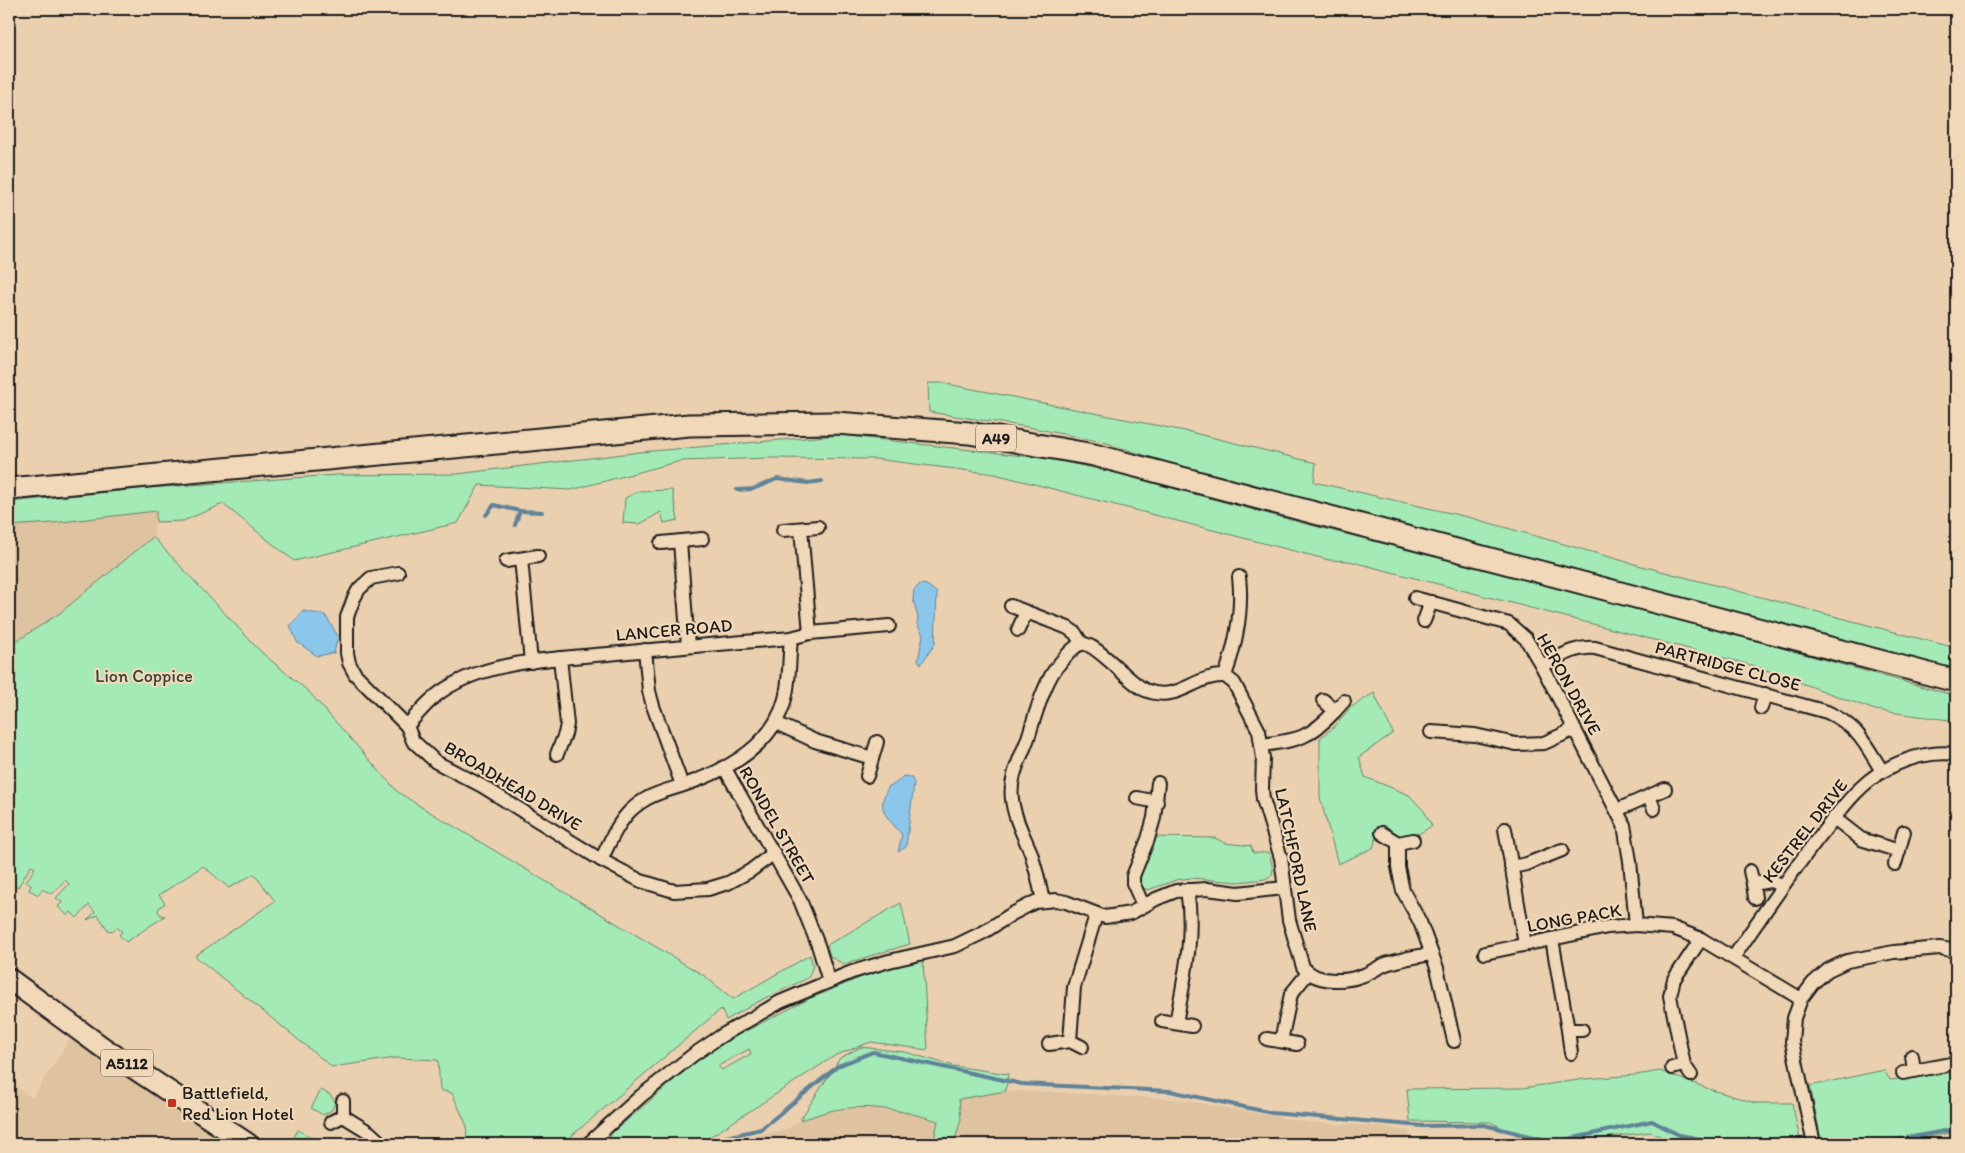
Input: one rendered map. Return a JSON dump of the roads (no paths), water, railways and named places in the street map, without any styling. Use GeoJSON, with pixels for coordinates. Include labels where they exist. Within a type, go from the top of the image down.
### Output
{"type":"FeatureCollection","features":[{"type":"Feature","properties":{"kind":"highway","name":"A49"},"geometry":{"type":"LineString","coordinates":[[9,490],[689,425],[836,423],[969,433],[1094,455],[1956,681]]}},
{"type":"Feature","properties":{"kind":"main road","name":"A5112"},"geometry":{"type":"LineString","coordinates":[[9,979],[102,1047],[248,1144]]}},
{"type":"Feature","properties":{"kind":"street"},"geometry":{"type":"LineString","coordinates":[[783,530],[818,527]]}},
{"type":"Feature","properties":{"kind":"street"},"geometry":{"type":"LineString","coordinates":[[801,529],[810,633]]}},
{"type":"Feature","properties":{"kind":"street"},"geometry":{"type":"LineString","coordinates":[[662,543],[702,539]]}},
{"type":"Feature","properties":{"kind":"street"},"geometry":{"type":"LineString","coordinates":[[680,542],[688,646]]}},
{"type":"Feature","properties":{"kind":"street"},"geometry":{"type":"LineString","coordinates":[[506,561],[538,556]]}},
{"type":"Feature","properties":{"kind":"street"},"geometry":{"type":"LineString","coordinates":[[521,559],[531,662]]}},
{"type":"Feature","properties":{"kind":"street","name":"BROADHEAD DRIVE"},"geometry":{"type":"LineString","coordinates":[[398,574],[371,578],[354,598],[347,617],[347,653],[349,664],[355,674],[407,726],[413,741],[436,762],[482,786],[601,860],[658,888],[690,891],[708,889],[728,883],[750,871],[774,853]]}},
{"type":"Feature","properties":{"kind":"street"},"geometry":{"type":"LineString","coordinates":[[1042,901],[1034,864],[1013,811],[1011,788],[1014,774],[1053,672],[1076,647],[1082,644],[1092,646],[1135,684],[1156,693],[1165,694],[1180,691],[1211,677],[1225,676],[1232,655],[1238,622],[1239,576]]}},
{"type":"Feature","properties":{"kind":"street","name":"HERON DRIVE"},"geometry":{"type":"LineString","coordinates":[[1415,598],[1509,624],[1526,639],[1542,666],[1624,825],[1636,925]]}},
{"type":"Feature","properties":{"kind":"street"},"geometry":{"type":"LineString","coordinates":[[1424,621],[1431,602]]}},
{"type":"Feature","properties":{"kind":"street"},"geometry":{"type":"LineString","coordinates":[[1011,606],[1068,628],[1075,633],[1082,644]]}},
{"type":"Feature","properties":{"kind":"street"},"geometry":{"type":"LineString","coordinates":[[1018,630],[1026,612]]}},
{"type":"Feature","properties":{"kind":"street"},"geometry":{"type":"LineString","coordinates":[[790,638],[810,633],[889,626]]}},
{"type":"Feature","properties":{"kind":"street","name":"LANCER ROAD"},"geometry":{"type":"LineString","coordinates":[[407,726],[431,698],[452,684],[493,669],[560,658],[790,638]]}},
{"type":"Feature","properties":{"kind":"street","name":"RONDEL STREET"},"geometry":{"type":"LineString","coordinates":[[790,638],[785,699],[776,723],[764,740],[745,755],[724,767],[800,900],[818,945],[829,981]]}},
{"type":"Feature","properties":{"kind":"street","name":"PARTRIDGE CLOSE"},"geometry":{"type":"LineString","coordinates":[[1542,666],[1572,650],[1583,647],[1595,648],[1826,712],[1858,732],[1882,772]]}},
{"type":"Feature","properties":{"kind":"street"},"geometry":{"type":"LineString","coordinates":[[645,650],[652,706],[682,785]]}},
{"type":"Feature","properties":{"kind":"street"},"geometry":{"type":"LineString","coordinates":[[557,754],[567,724],[560,658]]}},
{"type":"Feature","properties":{"kind":"street","name":"LATCHFORD LANE"},"geometry":{"type":"LineString","coordinates":[[1225,676],[1234,683],[1253,719],[1261,745],[1263,800],[1279,850],[1289,920],[1303,967],[1308,973]]}},
{"type":"Feature","properties":{"kind":"street"},"geometry":{"type":"LineString","coordinates":[[1761,708],[1764,694]]}},
{"type":"Feature","properties":{"kind":"street"},"geometry":{"type":"LineString","coordinates":[[1323,700],[1335,711]]}},
{"type":"Feature","properties":{"kind":"street"},"geometry":{"type":"LineString","coordinates":[[1261,745],[1290,741],[1305,736],[1318,729],[1344,701]]}},
{"type":"Feature","properties":{"kind":"street"},"geometry":{"type":"LineString","coordinates":[[776,723],[816,741],[872,758]]}},
{"type":"Feature","properties":{"kind":"street"},"geometry":{"type":"LineString","coordinates":[[1431,732],[1475,735],[1516,744],[1544,743],[1574,729]]}},
{"type":"Feature","properties":{"kind":"street"},"geometry":{"type":"LineString","coordinates":[[867,776],[877,742]]}},
{"type":"Feature","properties":{"kind":"street","name":"KESTREL DRIVE"},"geometry":{"type":"LineString","coordinates":[[1733,958],[1783,885],[1854,794],[1882,772],[1920,755],[1956,754]]}},
{"type":"Feature","properties":{"kind":"street"},"geometry":{"type":"LineString","coordinates":[[601,860],[629,812],[643,800],[657,792],[695,782],[724,767]]}},
{"type":"Feature","properties":{"kind":"street"},"geometry":{"type":"LineString","coordinates":[[1143,906],[1133,883],[1133,876],[1148,839],[1157,802],[1158,783]]}},
{"type":"Feature","properties":{"kind":"street"},"geometry":{"type":"LineString","coordinates":[[1617,810],[1665,789]]}},
{"type":"Feature","properties":{"kind":"street"},"geometry":{"type":"LineString","coordinates":[[1649,796],[1654,809]]}},
{"type":"Feature","properties":{"kind":"street"},"geometry":{"type":"LineString","coordinates":[[1137,798],[1157,802]]}},
{"type":"Feature","properties":{"kind":"street"},"geometry":{"type":"LineString","coordinates":[[1834,818],[1861,839],[1899,851]]}},
{"type":"Feature","properties":{"kind":"street"},"geometry":{"type":"LineString","coordinates":[[1505,830],[1525,944]]}},
{"type":"Feature","properties":{"kind":"street"},"geometry":{"type":"LineString","coordinates":[[1895,864],[1904,832]]}},
{"type":"Feature","properties":{"kind":"street"},"geometry":{"type":"LineString","coordinates":[[1382,833],[1398,843],[1413,840]]}},
{"type":"Feature","properties":{"kind":"street"},"geometry":{"type":"LineString","coordinates":[[1398,843],[1398,868],[1403,891],[1420,922],[1437,968],[1454,1040]]}},
{"type":"Feature","properties":{"kind":"street"},"geometry":{"type":"LineString","coordinates":[[1511,867],[1527,864],[1562,850]]}},
{"type":"Feature","properties":{"kind":"street"},"geometry":{"type":"LineString","coordinates":[[1750,871],[1755,898]]}},
{"type":"Feature","properties":{"kind":"street"},"geometry":{"type":"LineString","coordinates":[[1753,884],[1770,881],[1783,885]]}},
{"type":"Feature","properties":{"kind":"street"},"geometry":{"type":"LineString","coordinates":[[588,1144],[641,1096],[710,1042],[780,1002],[829,981],[889,961],[955,946],[984,932],[1035,902],[1066,902],[1096,915],[1116,917],[1131,913],[1167,894],[1187,890],[1207,889],[1238,893],[1284,888]]}},
{"type":"Feature","properties":{"kind":"street"},"geometry":{"type":"LineString","coordinates":[[1176,1024],[1191,915],[1187,890]]}},
{"type":"Feature","properties":{"kind":"street"},"geometry":{"type":"LineString","coordinates":[[1049,1044],[1076,1044],[1074,987],[1096,915]]}},
{"type":"Feature","properties":{"kind":"street","name":"LONG PACK"},"geometry":{"type":"LineString","coordinates":[[1485,953],[1608,927],[1636,925],[1673,928],[1701,939],[1801,999]]}},
{"type":"Feature","properties":{"kind":"street"},"geometry":{"type":"LineString","coordinates":[[1552,939],[1571,1053]]}},
{"type":"Feature","properties":{"kind":"street"},"geometry":{"type":"LineString","coordinates":[[1682,1069],[1670,996],[1674,978],[1701,939]]}},
{"type":"Feature","properties":{"kind":"street"},"geometry":{"type":"LineString","coordinates":[[1814,1142],[1792,1042],[1794,1018],[1801,999],[1828,970],[1847,961],[1894,952],[1940,948],[1956,951]]}},
{"type":"Feature","properties":{"kind":"street"},"geometry":{"type":"LineString","coordinates":[[1281,1041],[1291,994],[1308,973],[1324,978],[1345,980],[1362,976],[1387,963],[1431,954]]}},
{"type":"Feature","properties":{"kind":"street"},"geometry":{"type":"LineString","coordinates":[[1162,1021],[1192,1026]]}},
{"type":"Feature","properties":{"kind":"street"},"geometry":{"type":"LineString","coordinates":[[1568,1030],[1582,1030]]}},
{"type":"Feature","properties":{"kind":"street"},"geometry":{"type":"LineString","coordinates":[[1267,1039],[1297,1044]]}},
{"type":"Feature","properties":{"kind":"street"},"geometry":{"type":"LineString","coordinates":[[1912,1056],[1909,1072],[1956,1063]]}},
{"type":"Feature","properties":{"kind":"street"},"geometry":{"type":"LineString","coordinates":[[342,1116],[343,1101]]}},
{"type":"Feature","properties":{"kind":"street"},"geometry":{"type":"LineString","coordinates":[[331,1122],[342,1116]]}},
{"type":"Feature","properties":{"kind":"street"},"geometry":{"type":"LineString","coordinates":[[342,1116],[369,1132],[382,1144]]}},
{"type":"Feature","properties":{"kind":"water"},"geometry":{"type":"Polygon","coordinates":[[[920,584],[927,585],[937,593],[935,644],[921,664],[918,660],[923,635],[917,624],[918,618],[913,599],[914,590],[920,584]]]}},
{"type":"Feature","properties":{"kind":"water"},"geometry":{"type":"Polygon","coordinates":[[[303,611],[325,615],[338,636],[334,653],[317,656],[297,642],[290,626],[303,611]]]}},
{"type":"Feature","properties":{"kind":"water"},"geometry":{"type":"Polygon","coordinates":[[[903,776],[911,777],[914,783],[906,847],[898,852],[902,835],[884,812],[883,801],[889,786],[895,784],[903,776]]]}},
{"type":"Feature","properties":{"kind":"waterway"},"geometry":{"type":"LineString","coordinates":[[737,490],[753,489],[777,479],[808,483],[822,481]]}},
{"type":"Feature","properties":{"kind":"waterway"},"geometry":{"type":"LineString","coordinates":[[486,515],[494,505],[520,511],[542,512]]}},
{"type":"Feature","properties":{"kind":"waterway"},"geometry":{"type":"LineString","coordinates":[[515,525],[520,511]]}},
{"type":"Feature","properties":{"kind":"waterway"},"geometry":{"type":"LineString","coordinates":[[714,1144],[726,1137],[761,1129],[838,1066],[873,1052],[1022,1084],[1170,1091],[1272,1113],[1423,1126],[1484,1125],[1555,1142],[1652,1121],[1679,1135],[1729,1144]]}},
{"type":"Feature","properties":{"kind":"waterway"},"geometry":{"type":"LineString","coordinates":[[1872,1144],[1956,1129]]}},
{"type":"Feature","properties":{"kind":"place","name":"Battlefield, Red Lion Hotel"},"geometry":{"type":"Point","coordinates":[172,1103]}},
{"type":"Feature","properties":{"kind":"park label","name":"Lion Coppice"},"geometry":{"type":"Point","coordinates":[144,676]}}]}
